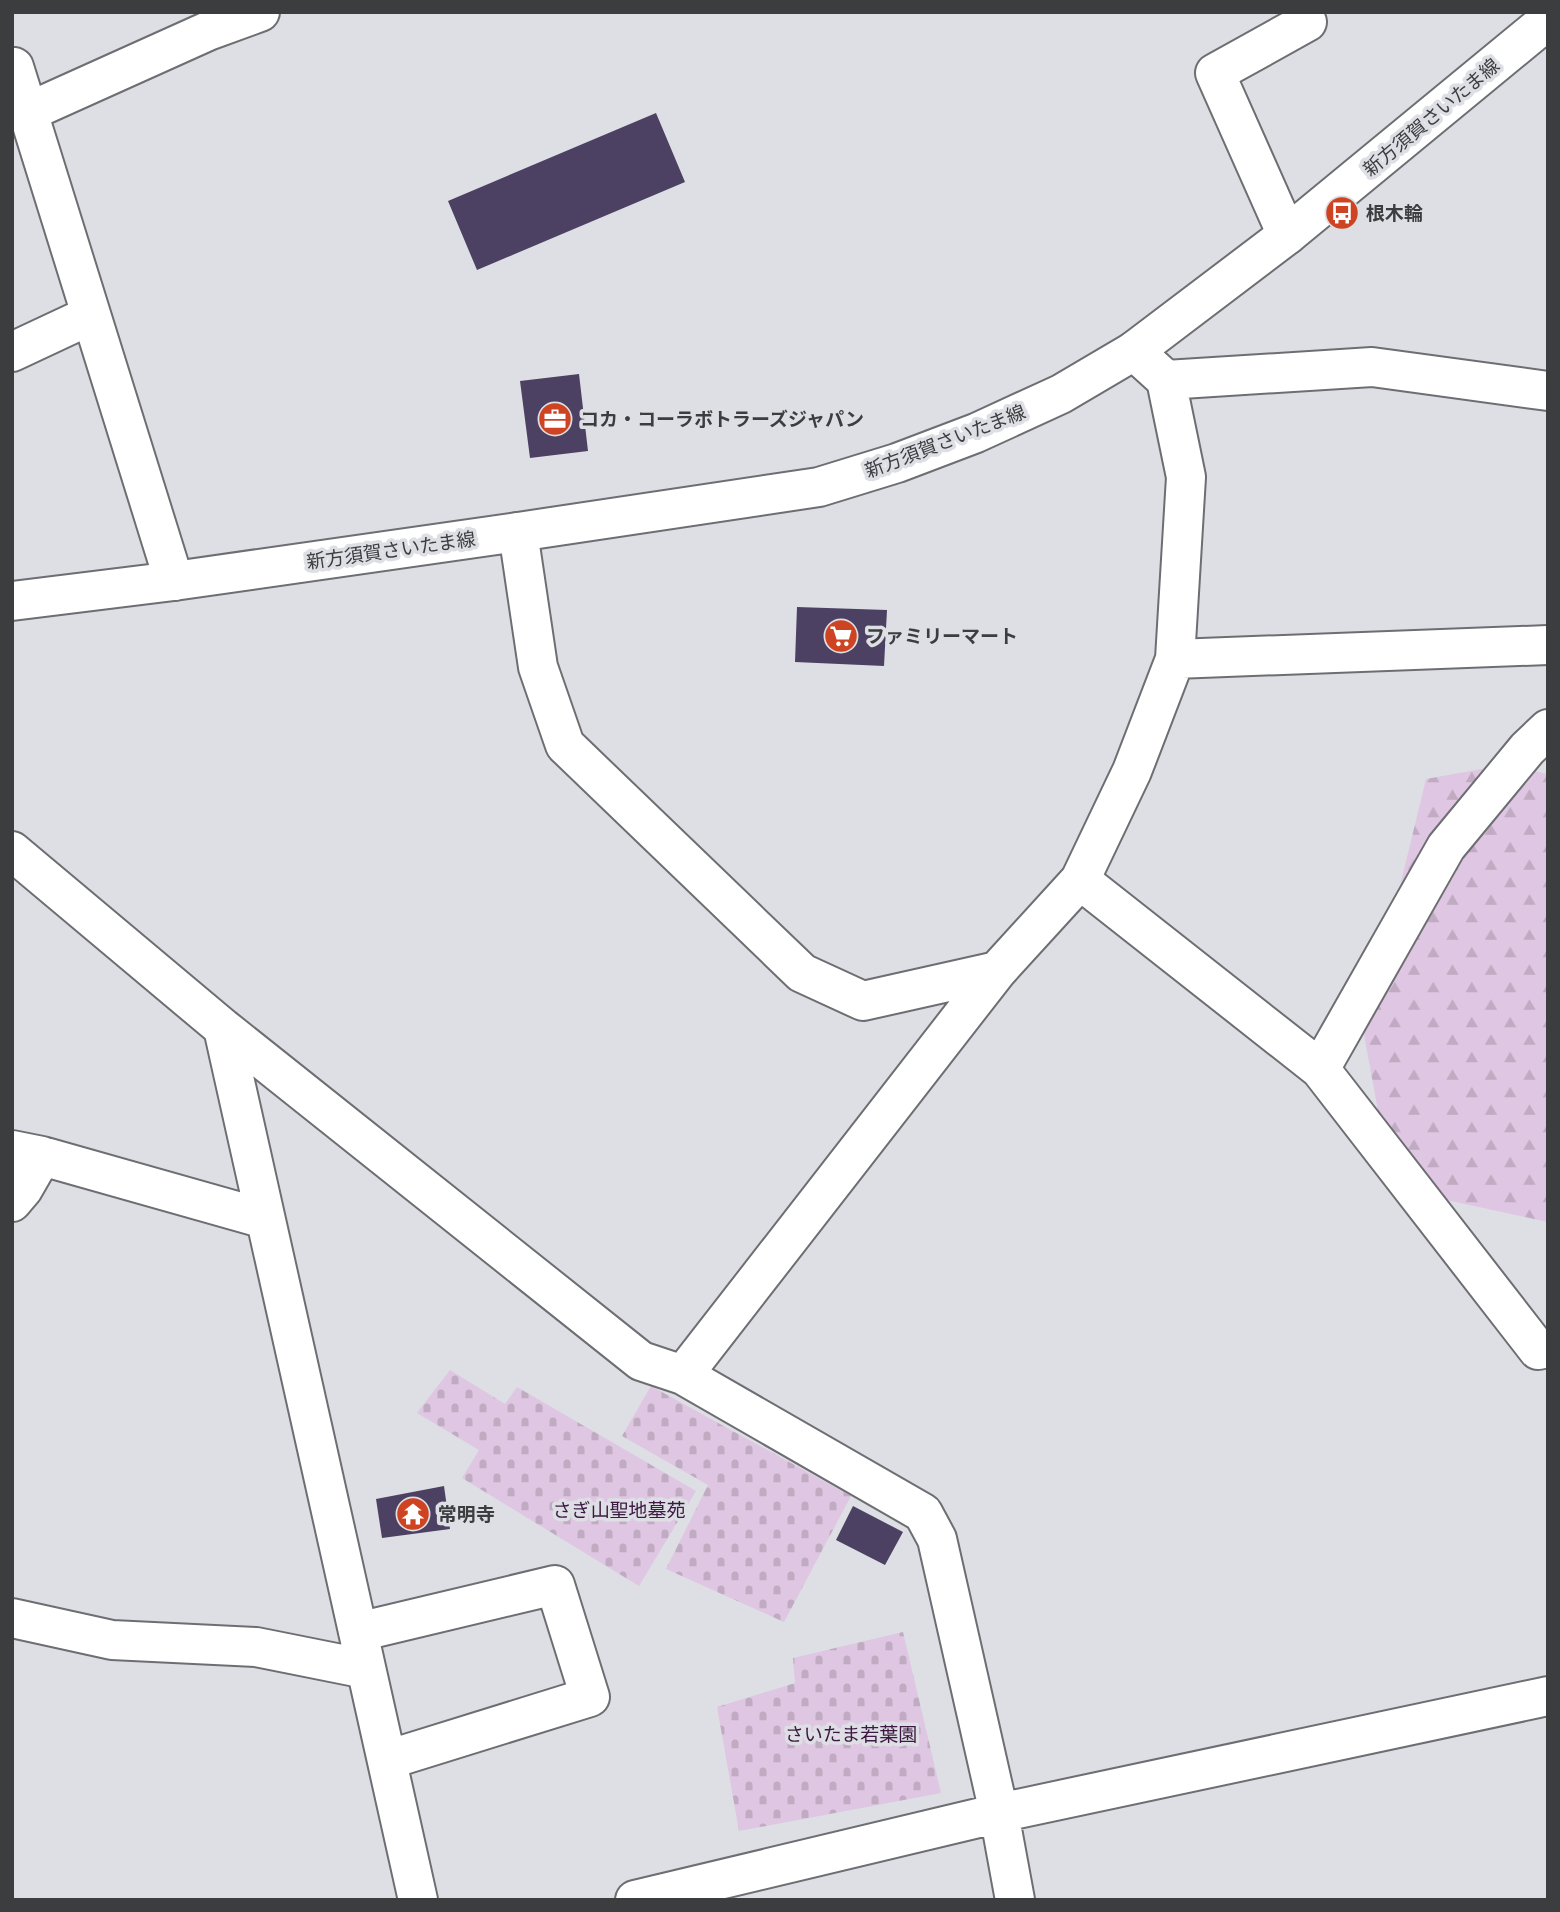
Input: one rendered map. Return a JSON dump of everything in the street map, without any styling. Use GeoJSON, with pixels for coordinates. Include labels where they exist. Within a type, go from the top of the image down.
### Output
{"type":"FeatureCollection","features":[{"type":"Feature","properties":{"kind":"street"},"geometry":{"type":"LineString","coordinates":[[28,112],[208,31],[260,12]]}},
{"type":"Feature","properties":{"kind":"street"},"geometry":{"type":"LineString","coordinates":[[1287,235],[1215,74],[1307,22],[1302,12]]}},
{"type":"Feature","properties":{"kind":"street","name":"新方須賀さいたま線"},"geometry":{"type":"LineString","coordinates":[[12,601],[174,581],[819,486],[897,463],[976,433],[1061,394],[1134,351],[1287,235],[1548,20]]}},
{"type":"Feature","properties":{"kind":"street"},"geometry":{"type":"LineString","coordinates":[[14,67],[174,581]]}},
{"type":"Feature","properties":{"kind":"street"},"geometry":{"type":"LineString","coordinates":[[12,352],[91,314]]}},
{"type":"Feature","properties":{"kind":"street"},"geometry":{"type":"LineString","coordinates":[[683,1375],[997,971],[1080,880],[1132,771],[1175,659],[1186,477],[1167,380],[1134,351]]}},
{"type":"Feature","properties":{"kind":"street"},"geometry":{"type":"LineString","coordinates":[[1167,380],[1373,367],[1548,391]]}},
{"type":"Feature","properties":{"kind":"street"},"geometry":{"type":"LineString","coordinates":[[517,532],[538,667],[565,745],[802,973],[863,1001],[997,971]]}},
{"type":"Feature","properties":{"kind":"street"},"geometry":{"type":"LineString","coordinates":[[1175,659],[1548,645]]}},
{"type":"Feature","properties":{"kind":"street"},"geometry":{"type":"LineString","coordinates":[[1320,1069],[1446,847],[1527,749],[1548,729]]}},
{"type":"Feature","properties":{"kind":"street"},"geometry":{"type":"LineString","coordinates":[[12,851],[223,1028],[641,1361],[683,1375],[923,1513],[937,1539],[999,1813],[1015,1900]]}},
{"type":"Feature","properties":{"kind":"street"},"geometry":{"type":"LineString","coordinates":[[1080,880],[1320,1069],[1538,1350],[1548,1348]]}},
{"type":"Feature","properties":{"kind":"street"},"geometry":{"type":"LineString","coordinates":[[223,1028],[418,1900]]}},
{"type":"Feature","properties":{"kind":"street"},"geometry":{"type":"LineString","coordinates":[[12,1202],[23,1189],[27,1153],[265,1219]]}},
{"type":"Feature","properties":{"kind":"street"},"geometry":{"type":"LineString","coordinates":[[12,1618],[112,1640],[362,1651],[555,1585],[590,1697],[387,1760]]}},
{"type":"Feature","properties":{"kind":"street"},"geometry":{"type":"LineString","coordinates":[[635,1900],[999,1813],[1548,1696]]}},
{"type":"Feature","properties":{"kind":"green space"},"geometry":{"type":"Polygon","coordinates":[[[1504,765],[1548,774],[1548,1222],[1405,1191],[1381,1127],[1364,1035],[1426,779],[1504,765]]]}},
{"type":"Feature","properties":{"kind":"green space","name":"さぎ山聖地墓苑"},"geometry":{"type":"Polygon","coordinates":[[[450,1370],[505,1404],[517,1387],[696,1491],[639,1586],[462,1478],[479,1450],[417,1413],[450,1370]]]}},
{"type":"Feature","properties":{"kind":"green space"},"geometry":{"type":"Polygon","coordinates":[[[651,1386],[851,1496],[784,1622],[666,1569],[708,1485],[622,1436],[651,1386]]]}},
{"type":"Feature","properties":{"kind":"green space","name":"さいたま若葉園"},"geometry":{"type":"Polygon","coordinates":[[[903,1632],[941,1793],[739,1831],[717,1707],[795,1683],[793,1658],[903,1632]]]}},
{"type":"Feature","properties":{"kind":"building"},"geometry":{"type":"Polygon","coordinates":[[[656,113],[685,182],[477,270],[448,201],[656,113]]]}},
{"type":"Feature","properties":{"kind":"building"},"geometry":{"type":"Polygon","coordinates":[[[579,374],[588,451],[530,458],[520,381],[579,374]]]}},
{"type":"Feature","properties":{"kind":"building","name":"ファミリーマート"},"geometry":{"type":"Polygon","coordinates":[[[797,607],[887,610],[884,666],[795,662],[797,607]]]}},
{"type":"Feature","properties":{"kind":"building","name":"常明寺"},"geometry":{"type":"Polygon","coordinates":[[[444,1486],[450,1529],[382,1538],[376,1499],[444,1486]]]}},
{"type":"Feature","properties":{"kind":"building"},"geometry":{"type":"Polygon","coordinates":[[[853,1506],[903,1532],[885,1565],[836,1540],[853,1506]]]}},
{"type":"Feature","properties":{"kind":"place","name":"根木輪"},"geometry":{"type":"Point","coordinates":[1342,213]}},
{"type":"Feature","properties":{"kind":"place","name":"コカ・コーラボトラーズジャパン"},"geometry":{"type":"Point","coordinates":[555,419]}},
{"type":"Feature","properties":{"kind":"place","name":"ファミリーマート"},"geometry":{"type":"Point","coordinates":[841,636]}},
{"type":"Feature","properties":{"kind":"place","name":"常明寺"},"geometry":{"type":"Point","coordinates":[413,1514]}}]}
